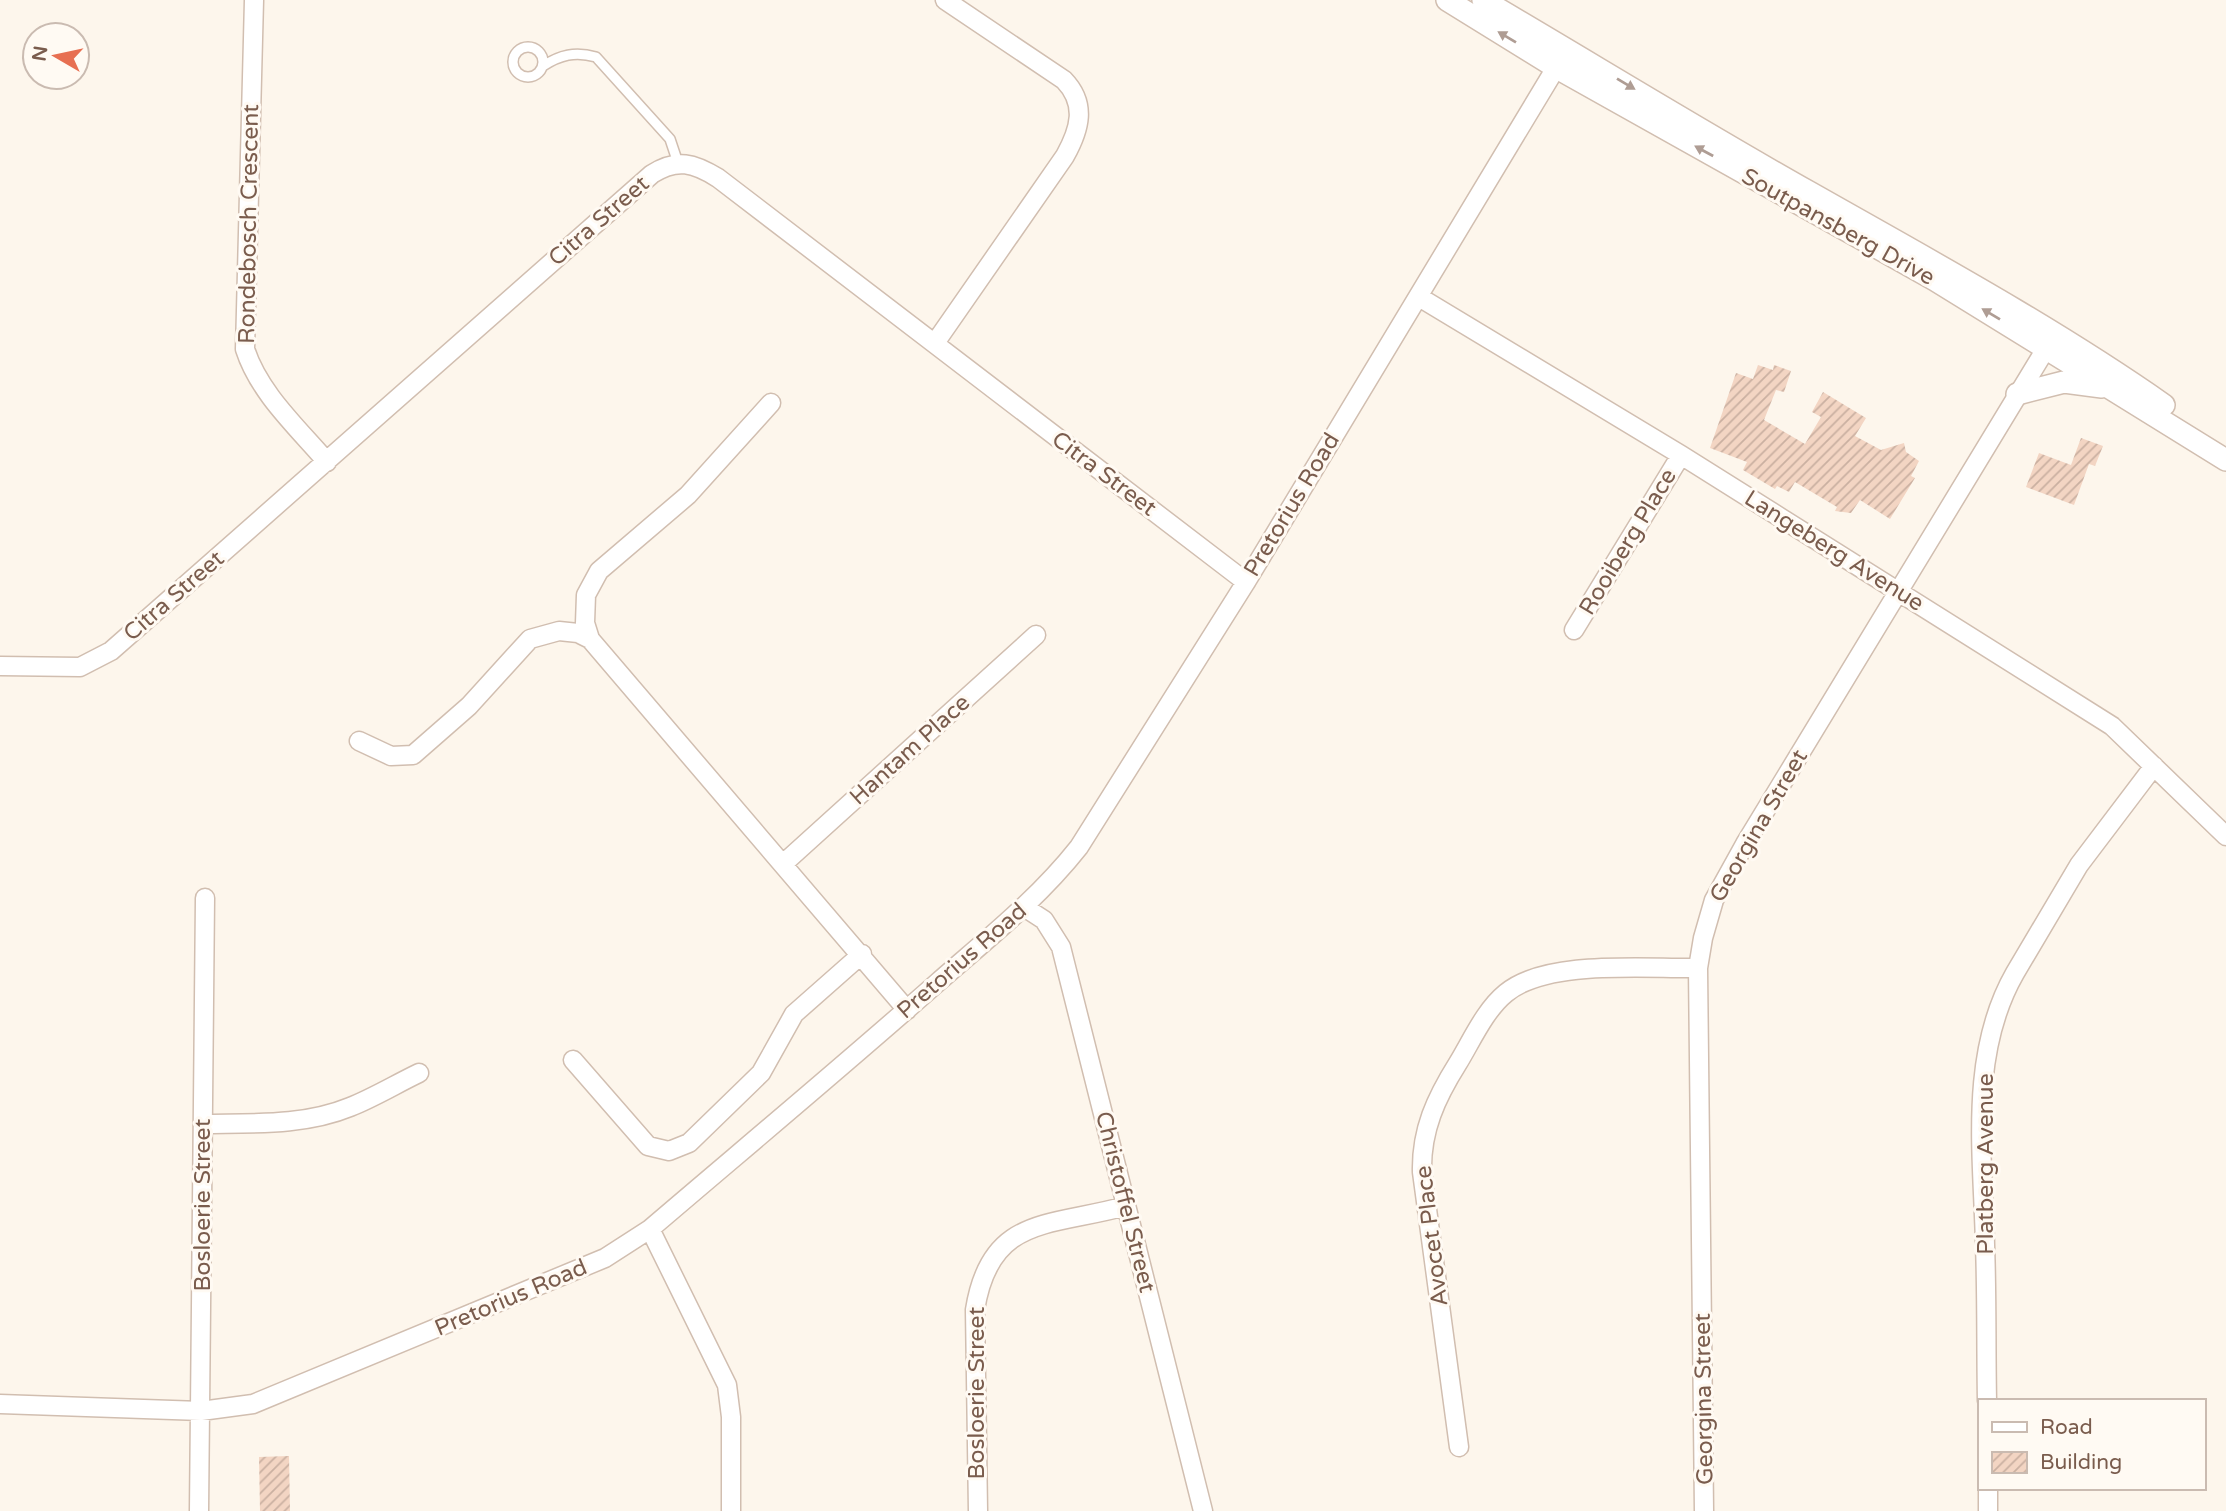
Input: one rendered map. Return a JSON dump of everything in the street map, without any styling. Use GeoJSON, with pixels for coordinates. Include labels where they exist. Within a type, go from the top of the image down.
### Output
{"type":"FeatureCollection","features":[{"type":"Feature","properties":{"kind":"street","name":"Rondebosch Crescent"},"geometry":{"type":"LineString","coordinates":[[254,0],[245,349],[249,363],[270,395],[327,462]]}},
{"type":"Feature","properties":{"kind":"street"},"geometry":{"type":"LineString","coordinates":[[935,343],[1066,156],[1075,138],[1080,114],[1073,90],[1063,80],[945,0]]}},
{"type":"Feature","properties":{"kind":"street","name":"Soutpansberg Drive"},"geometry":{"type":"LineString","coordinates":[[1447,0],[1562,59],[1944,266],[2115,390],[2226,460]]}},
{"type":"Feature","properties":{"kind":"street","name":"Soutpansberg Drive"},"geometry":{"type":"LineString","coordinates":[[1483,0],[1562,59]]}},
{"type":"Feature","properties":{"kind":"street","name":"Pretorius Road"},"geometry":{"type":"LineString","coordinates":[[0,1404],[201,1411],[253,1404],[606,1258],[650,1229],[907,1010],[1053,879],[1079,847],[1246,582],[1562,59]]}},
{"type":"Feature","properties":{"kind":"street","name":"Citra Street"},"geometry":{"type":"LineString","coordinates":[[0,666],[68,668],[91,664],[102,658],[652,174],[665,165],[678,163],[691,164],[718,178],[1246,582]]}},
{"type":"Feature","properties":{"kind":"street","name":"Langeberg Avenue"},"geometry":{"type":"LineString","coordinates":[[1419,297],[1681,455],[2112,726],[2226,836]]}},
{"type":"Feature","properties":{"kind":"street","name":"Soutpansberg Drive"},"geometry":{"type":"LineString","coordinates":[[2051,341],[2123,377],[2226,449]]}},
{"type":"Feature","properties":{"kind":"street","name":"Georgina Street"},"geometry":{"type":"LineString","coordinates":[[1704,1511],[1698,968],[1714,900],[1897,590],[2051,341]]}},
{"type":"Feature","properties":{"kind":"street"},"geometry":{"type":"LineString","coordinates":[[2017,394],[2064,382],[2081,382],[2115,390]]}},
{"type":"Feature","properties":{"kind":"street"},"geometry":{"type":"LineString","coordinates":[[590,639],[585,623],[586,595],[599,571],[688,495],[771,403]]}},
{"type":"Feature","properties":{"kind":"street","name":"Rooiberg Place"},"geometry":{"type":"LineString","coordinates":[[1574,630],[1681,455]]}},
{"type":"Feature","properties":{"kind":"street"},"geometry":{"type":"LineString","coordinates":[[359,741],[391,756],[413,754],[469,706],[530,639],[559,631],[578,633],[590,639],[862,954],[907,1010]]}},
{"type":"Feature","properties":{"kind":"street","name":"Hantam Place"},"geometry":{"type":"LineString","coordinates":[[783,864],[1036,635]]}},
{"type":"Feature","properties":{"kind":"street","name":"Platberg Avenue"},"geometry":{"type":"LineString","coordinates":[[1987,1399],[1982,1096],[1996,1020],[2006,989],[2052,910],[2102,832],[2154,766]]}},
{"type":"Feature","properties":{"kind":"street","name":"Bosloerie Street"},"geometry":{"type":"LineString","coordinates":[[199,1511],[205,898]]}},
{"type":"Feature","properties":{"kind":"street","name":"Christoffel Street"},"geometry":{"type":"LineString","coordinates":[[1024,906],[1044,920],[1061,947],[1202,1511]]}},
{"type":"Feature","properties":{"kind":"street"},"geometry":{"type":"LineString","coordinates":[[573,1060],[648,1146],[656,1150],[679,1148],[755,1081],[766,1068],[780,1034],[793,1014],[862,954]]}},
{"type":"Feature","properties":{"kind":"street","name":"Avocet Place"},"geometry":{"type":"LineString","coordinates":[[1459,1447],[1422,1172],[1424,1136],[1436,1099],[1491,1008],[1516,985],[1549,972],[1698,968]]}},
{"type":"Feature","properties":{"kind":"street"},"geometry":{"type":"LineString","coordinates":[[204,1124],[272,1122],[323,1116],[349,1107],[419,1073]]}},
{"type":"Feature","properties":{"kind":"street","name":"Bosloerie Street"},"geometry":{"type":"LineString","coordinates":[[978,1511],[975,1310],[979,1286],[989,1263],[1004,1242],[1022,1230],[1126,1206]]}},
{"type":"Feature","properties":{"kind":"street"},"geometry":{"type":"LineString","coordinates":[[650,1229],[727,1385],[731,1404],[731,1511]]}},
{"type":"Feature","properties":{"kind":"street"},"geometry":{"type":"LineString","coordinates":[[1988,1490],[1988,1511]]}},
{"type":"Feature","properties":{"kind":"lane"},"geometry":{"type":"LineString","coordinates":[[543,66],[581,52],[596,57],[670,139],[678,163]]}},
{"type":"Feature","properties":{"kind":"building"},"geometry":{"type":"Polygon","coordinates":[[[1758,365],[1773,370],[1774,365],[1791,371],[1784,392],[1776,390],[1764,420],[1805,444],[1821,417],[1812,412],[1823,392],[1866,418],[1855,436],[1881,450],[1904,443],[1906,452],[1919,461],[1911,476],[1915,478],[1890,519],[1860,500],[1851,513],[1835,511],[1837,507],[1795,482],[1789,492],[1777,486],[1775,489],[1743,470],[1747,462],[1710,448],[1736,373],[1753,379],[1758,365]]]}},
{"type":"Feature","properties":{"kind":"building"},"geometry":{"type":"Polygon","coordinates":[[[2081,438],[2103,446],[2095,466],[2089,464],[2074,505],[2026,487],[2039,453],[2071,465],[2081,438]]]}},
{"type":"Feature","properties":{"kind":"building"},"geometry":{"type":"Polygon","coordinates":[[[289,1456],[290,1511],[260,1511],[259,1457],[289,1456]]]}}]}
